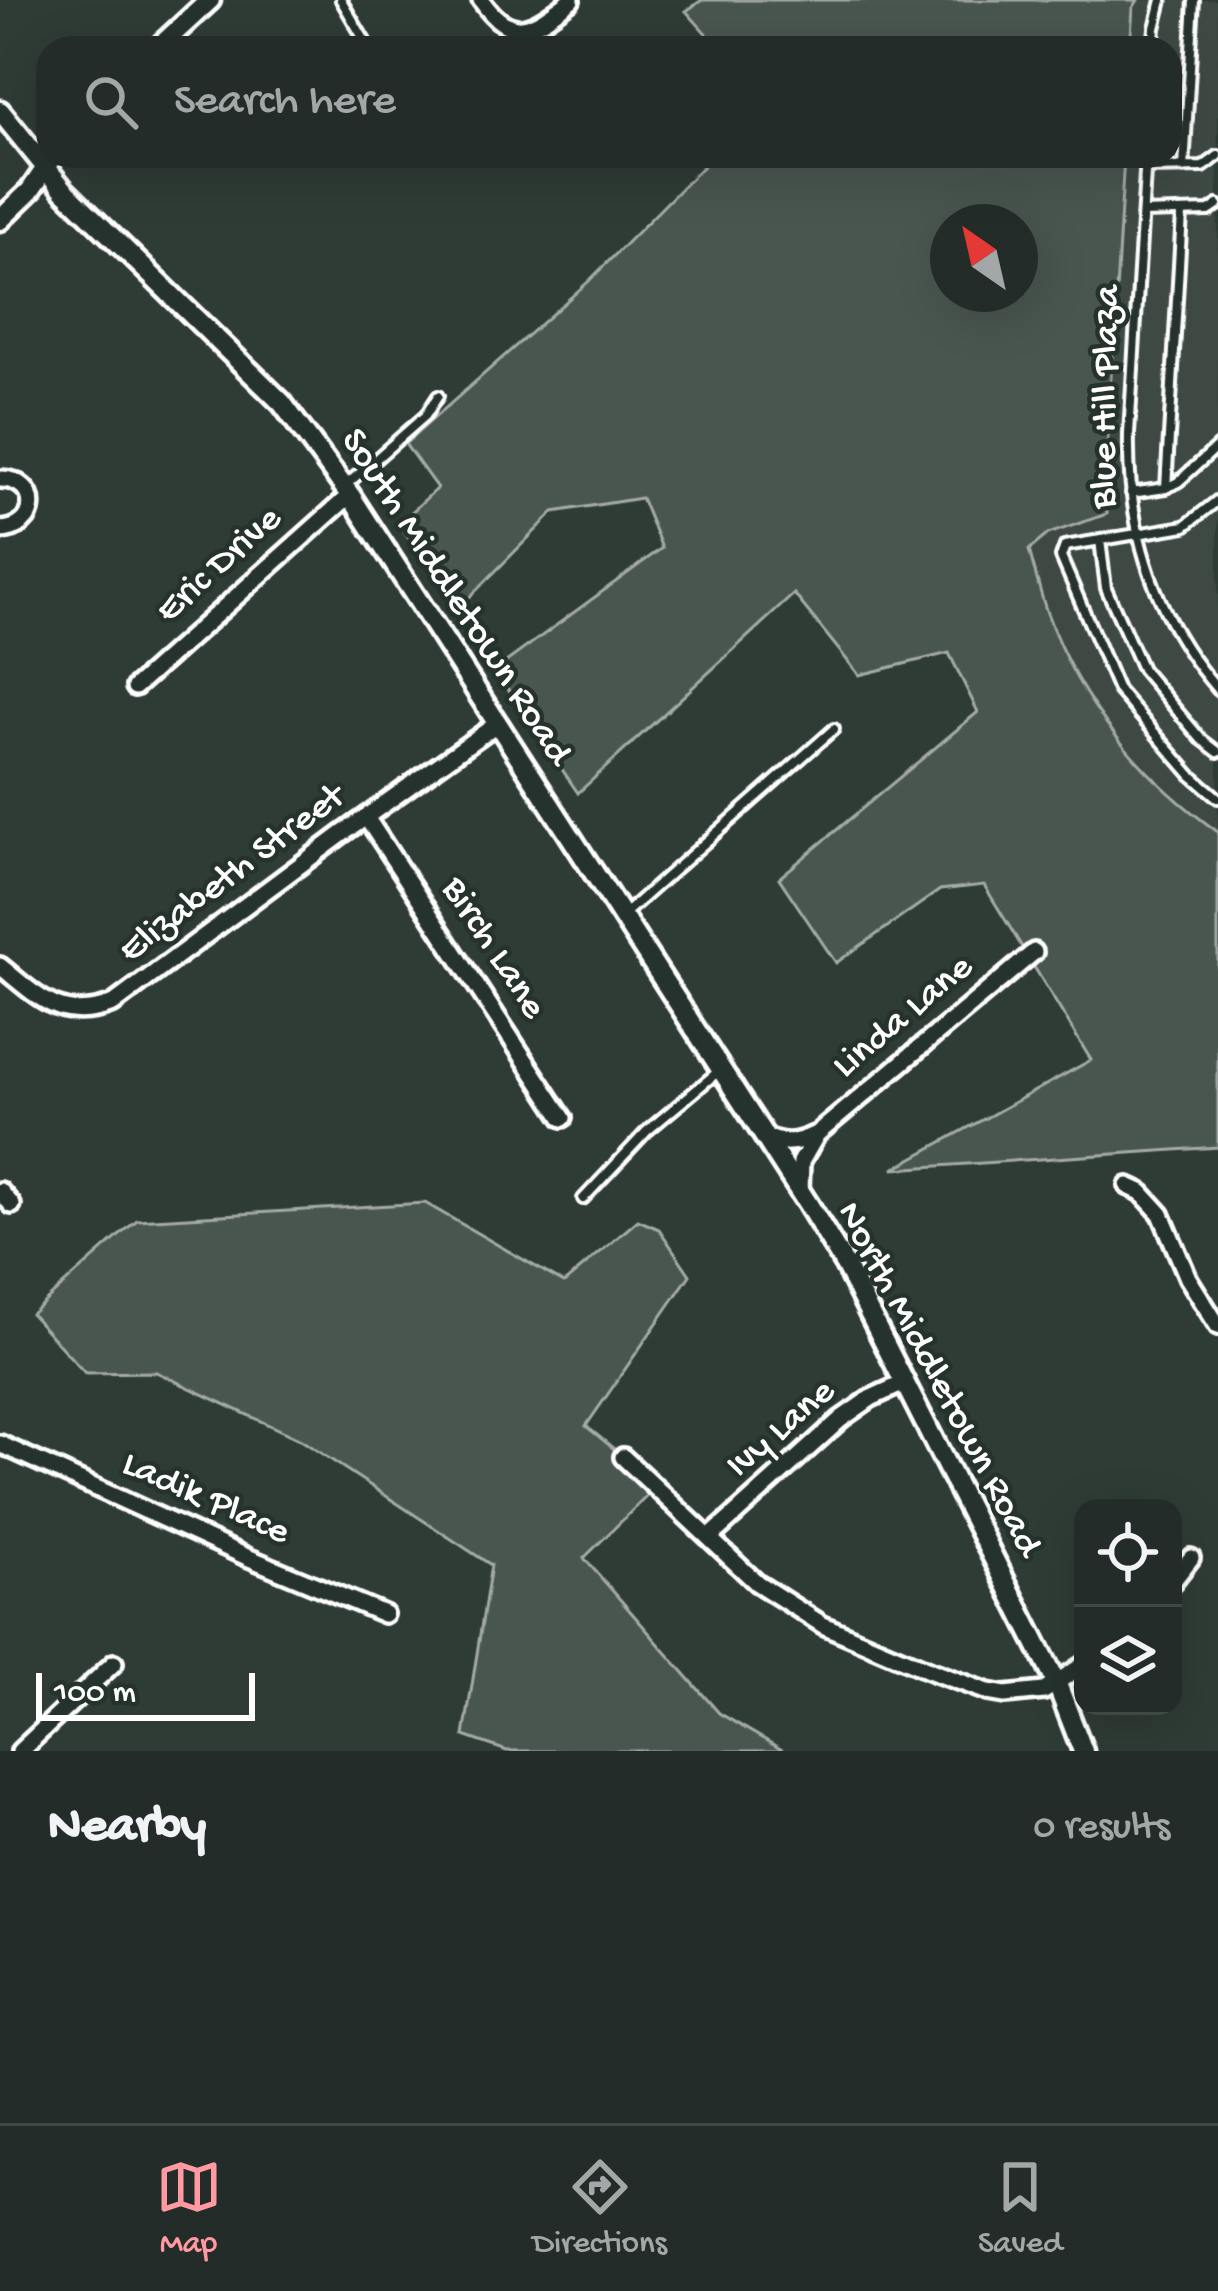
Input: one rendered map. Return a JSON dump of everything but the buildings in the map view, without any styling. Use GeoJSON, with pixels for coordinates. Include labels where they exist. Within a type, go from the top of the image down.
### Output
{"type":"FeatureCollection","features":[{"type":"Feature","properties":{"kind":"street"},"geometry":{"type":"LineString","coordinates":[[171,36],[210,0]]}},
{"type":"Feature","properties":{"kind":"street"},"geometry":{"type":"LineString","coordinates":[[481,0],[497,20],[518,29],[542,21],[571,0]]}},
{"type":"Feature","properties":{"kind":"street","name":"South Middletown Road"},"geometry":{"type":"LineString","coordinates":[[0,111],[36,148]]}},
{"type":"Feature","properties":{"kind":"street"},"geometry":{"type":"LineString","coordinates":[[0,220],[46,168]]}},
{"type":"Feature","properties":{"kind":"street","name":"South Middletown Road"},"geometry":{"type":"LineString","coordinates":[[55,168],[148,275],[297,421],[347,491],[787,1173]]}},
{"type":"Feature","properties":{"kind":"street"},"geometry":{"type":"LineString","coordinates":[[0,479],[24,487],[31,509],[18,527],[0,530]]}},
{"type":"Feature","properties":{"kind":"street","name":"Eric Drive"},"geometry":{"type":"LineString","coordinates":[[134,687],[347,491]]}},
{"type":"Feature","properties":{"kind":"street","name":"Elizabeth Street"},"geometry":{"type":"LineString","coordinates":[[0,966],[54,1007],[82,1013],[113,1004],[498,723]]}},
{"type":"Feature","properties":{"kind":"street","name":"Birch Lane"},"geometry":{"type":"LineString","coordinates":[[366,817],[563,1118]]}},
{"type":"Feature","properties":{"kind":"street","name":"Linda Lane"},"geometry":{"type":"LineString","coordinates":[[801,1194],[801,1162],[817,1134],[1034,952]]}},
{"type":"Feature","properties":{"kind":"street","name":"Linda Lane"},"geometry":{"type":"LineString","coordinates":[[763,1135],[790,1143],[817,1134]]}},
{"type":"Feature","properties":{"kind":"street","name":"North Middletown Road"},"geometry":{"type":"LineString","coordinates":[[787,1173],[862,1295],[1057,1684],[1083,1751]]}},
{"type":"Feature","properties":{"kind":"street"},"geometry":{"type":"LineString","coordinates":[[1128,1186],[1141,1192],[1161,1214],[1188,1278],[1218,1326]]}},
{"type":"Feature","properties":{"kind":"street"},"geometry":{"type":"LineString","coordinates":[[0,1191],[12,1205]]}},
{"type":"Feature","properties":{"kind":"street","name":"Ivy Lane"},"geometry":{"type":"LineString","coordinates":[[710,1537],[841,1419],[904,1383]]}},
{"type":"Feature","properties":{"kind":"street","name":"Ladik Place"},"geometry":{"type":"LineString","coordinates":[[0,1444],[384,1614]]}},
{"type":"Feature","properties":{"kind":"street"},"geometry":{"type":"LineString","coordinates":[[623,1457],[758,1583],[823,1625],[988,1692],[1044,1691],[1074,1672]]}},
{"type":"Feature","properties":{"kind":"street"},"geometry":{"type":"LineString","coordinates":[[1182,1570],[1191,1558]]}},
{"type":"Feature","properties":{"kind":"street"},"geometry":{"type":"LineString","coordinates":[[20,1751],[114,1663]]}},
{"type":"Feature","properties":{"kind":"lane"},"geometry":{"type":"LineString","coordinates":[[341,0],[362,36]]}},
{"type":"Feature","properties":{"kind":"lane"},"geometry":{"type":"LineString","coordinates":[[1154,36],[1162,0]]}},
{"type":"Feature","properties":{"kind":"lane"},"geometry":{"type":"LineString","coordinates":[[1184,168],[1194,0]]}},
{"type":"Feature","properties":{"kind":"lane"},"geometry":{"type":"LineString","coordinates":[[1146,168],[1203,167],[1218,156]]}},
{"type":"Feature","properties":{"kind":"lane","name":"Blue Hill Plaza"},"geometry":{"type":"LineString","coordinates":[[1146,168],[1129,434],[1130,493],[1151,581],[1171,625],[1218,690]]}},
{"type":"Feature","properties":{"kind":"lane"},"geometry":{"type":"LineString","coordinates":[[1143,214],[1210,211],[1218,205]]}},
{"type":"Feature","properties":{"kind":"lane"},"geometry":{"type":"LineString","coordinates":[[1166,488],[1182,214]]}},
{"type":"Feature","properties":{"kind":"lane"},"geometry":{"type":"LineString","coordinates":[[347,491],[425,416],[438,395]]}},
{"type":"Feature","properties":{"kind":"lane"},"geometry":{"type":"LineString","coordinates":[[1130,493],[1178,482],[1218,446]]}},
{"type":"Feature","properties":{"kind":"lane"},"geometry":{"type":"LineString","coordinates":[[1218,500],[1185,526],[1066,546],[1060,557],[1118,690],[1191,775],[1218,799]]}},
{"type":"Feature","properties":{"kind":"lane"},"geometry":{"type":"LineString","coordinates":[[1100,540],[1106,588],[1142,669],[1201,739],[1218,752]]}},
{"type":"Feature","properties":{"kind":"lane"},"geometry":{"type":"LineString","coordinates":[[621,917],[834,729]]}},
{"type":"Feature","properties":{"kind":"lane"},"geometry":{"type":"LineString","coordinates":[[583,1199],[646,1131],[720,1070]]}},
{"type":"Feature","properties":{"kind":"shaded area"},"geometry":{"type":"Polygon","coordinates":[[[702,0],[1138,0],[1131,36],[708,36],[686,11],[702,0]]]}},
{"type":"Feature","properties":{"kind":"shaded area"},"geometry":{"type":"Polygon","coordinates":[[[1129,0],[1218,0],[1218,844],[1178,816],[1067,682],[1020,540],[1113,168],[1182,168],[1182,36],[1124,36],[1129,0]]]}},
{"type":"Feature","properties":{"kind":"shaded area"},"geometry":{"type":"Polygon","coordinates":[[[701,168],[1123,168],[1107,514],[1048,534],[1029,550],[1060,646],[1095,707],[1138,762],[1218,832],[1218,1147],[893,1169],[1091,1060],[984,885],[940,890],[836,963],[779,878],[978,712],[949,653],[859,675],[794,594],[578,793],[495,670],[662,548],[641,498],[554,512],[458,609],[399,524],[437,488],[405,444],[588,282],[701,168]]]}},
{"type":"Feature","properties":{"kind":"shaded area"},"geometry":{"type":"Polygon","coordinates":[[[425,1203],[564,1283],[638,1220],[659,1229],[690,1275],[586,1426],[658,1485],[584,1558],[719,1713],[784,1751],[507,1751],[464,1736],[491,1565],[301,1440],[156,1372],[85,1373],[31,1314],[137,1220],[425,1203]]]}}]}
